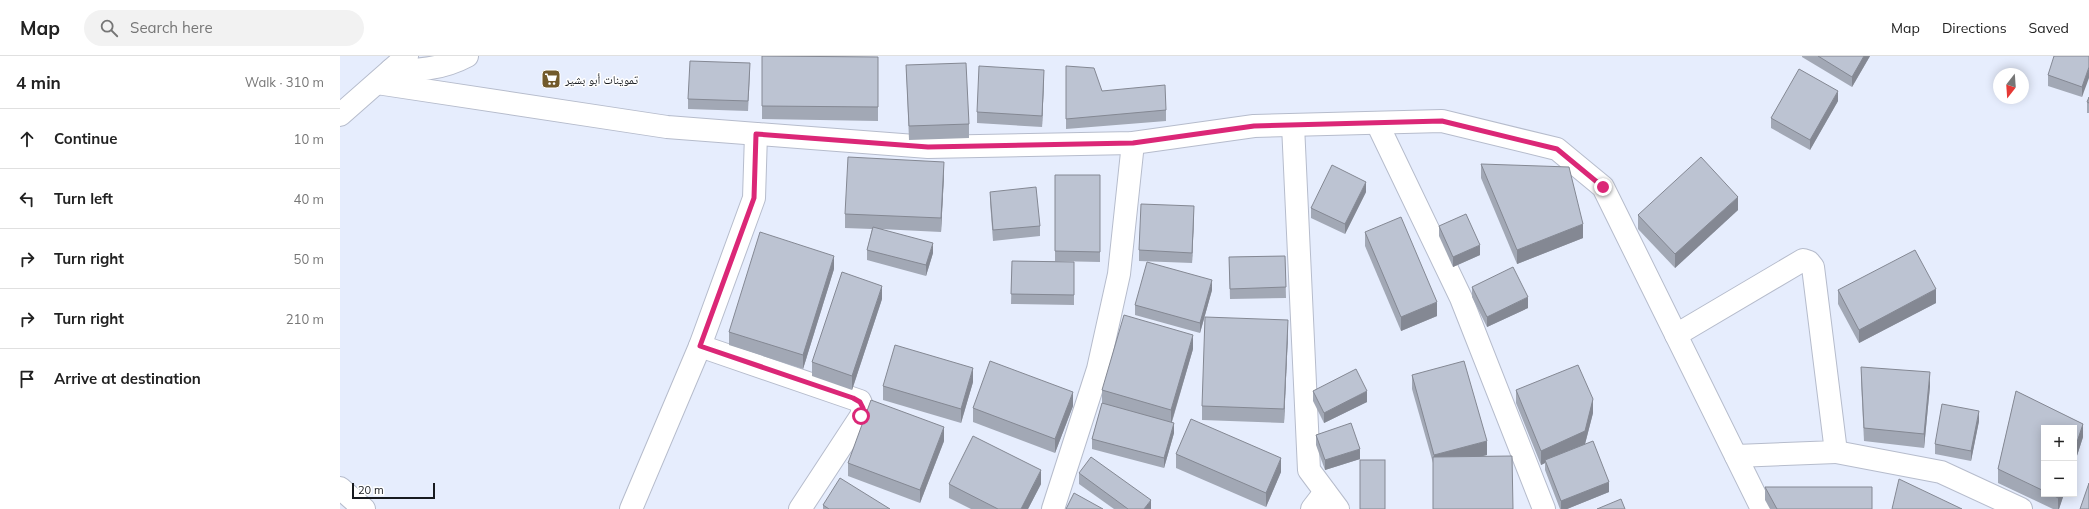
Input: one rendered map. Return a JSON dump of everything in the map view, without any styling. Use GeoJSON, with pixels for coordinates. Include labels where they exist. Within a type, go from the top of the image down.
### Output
{"type":"FeatureCollection","features":[{"type":"Feature","properties":{"kind":"main road"},"geometry":{"type":"LineString","coordinates":[[340,115],[392,69],[427,69],[444,65],[467,56]]}},
{"type":"Feature","properties":{"kind":"main road"},"geometry":{"type":"LineString","coordinates":[[392,69],[667,127],[928,147],[1133,143],[1254,126],[1442,121],[1557,149],[1603,187],[1762,509]]}},
{"type":"Feature","properties":{"kind":"main road"},"geometry":{"type":"LineString","coordinates":[[1377,123],[1462,298],[1544,509]]}},
{"type":"Feature","properties":{"kind":"main road"},"geometry":{"type":"LineString","coordinates":[[1292,125],[1309,470],[1325,503]]}},
{"type":"Feature","properties":{"kind":"main road"},"geometry":{"type":"LineString","coordinates":[[632,509],[700,346],[754,198],[756,134]]}},
{"type":"Feature","properties":{"kind":"main road"},"geometry":{"type":"LineString","coordinates":[[1053,509],[1098,369],[1119,274],[1133,143]]}},
{"type":"Feature","properties":{"kind":"main road"},"geometry":{"type":"LineString","coordinates":[[1676,335],[1803,260],[1809,262],[1814,267],[1836,452]]}},
{"type":"Feature","properties":{"kind":"main road"},"geometry":{"type":"LineString","coordinates":[[700,346],[860,402],[863,408],[861,416],[800,509]]}},
{"type":"Feature","properties":{"kind":"main road"},"geometry":{"type":"LineString","coordinates":[[1736,456],[1836,452],[1941,472],[2021,509]]}},
{"type":"Feature","properties":{"kind":"main road"},"geometry":{"type":"LineString","coordinates":[[340,488],[364,509]]}},
{"type":"Feature","properties":{"kind":"building"},"geometry":{"type":"Polygon","coordinates":[[[762,56],[878,57],[878,107],[762,106],[762,56]]]}},
{"type":"Feature","properties":{"kind":"building"},"geometry":{"type":"Polygon","coordinates":[[[1818,56],[1864,56],[1852,77],[1818,56]]]}},
{"type":"Feature","properties":{"kind":"building"},"geometry":{"type":"Polygon","coordinates":[[[2054,56],[2089,56],[2089,67],[2082,87],[2048,75],[2054,56]]]}},
{"type":"Feature","properties":{"kind":"building"},"geometry":{"type":"Polygon","coordinates":[[[690,61],[750,63],[748,101],[688,99],[690,61]]]}},
{"type":"Feature","properties":{"kind":"building"},"geometry":{"type":"Polygon","coordinates":[[[966,63],[969,124],[909,126],[906,65],[966,63]]]}},
{"type":"Feature","properties":{"kind":"building"},"geometry":{"type":"Polygon","coordinates":[[[979,66],[1044,70],[1042,116],[977,112],[979,66]]]}},
{"type":"Feature","properties":{"kind":"building"},"geometry":{"type":"Polygon","coordinates":[[[1066,66],[1094,68],[1102,91],[1165,85],[1166,110],[1066,119],[1066,66]]]}},
{"type":"Feature","properties":{"kind":"building"},"geometry":{"type":"Polygon","coordinates":[[[1799,69],[1838,91],[1810,140],[1771,118],[1799,69]]]}},
{"type":"Feature","properties":{"kind":"building"},"geometry":{"type":"Polygon","coordinates":[[[848,157],[944,162],[941,218],[845,214],[848,157]]]}},
{"type":"Feature","properties":{"kind":"building"},"geometry":{"type":"Polygon","coordinates":[[[1701,157],[1738,197],[1675,254],[1638,215],[1701,157]]]}},
{"type":"Feature","properties":{"kind":"building"},"geometry":{"type":"Polygon","coordinates":[[[1481,164],[1569,167],[1583,224],[1517,250],[1481,164]]]}},
{"type":"Feature","properties":{"kind":"building"},"geometry":{"type":"Polygon","coordinates":[[[1332,165],[1366,182],[1345,224],[1311,208],[1332,165]]]}},
{"type":"Feature","properties":{"kind":"building"},"geometry":{"type":"Polygon","coordinates":[[[1055,175],[1100,175],[1100,252],[1055,251],[1055,175]]]}},
{"type":"Feature","properties":{"kind":"building"},"geometry":{"type":"Polygon","coordinates":[[[1036,187],[1040,226],[993,230],[990,192],[1036,187]]]}},
{"type":"Feature","properties":{"kind":"building"},"geometry":{"type":"Polygon","coordinates":[[[1141,204],[1194,206],[1192,253],[1139,250],[1141,204]]]}},
{"type":"Feature","properties":{"kind":"building"},"geometry":{"type":"Polygon","coordinates":[[[1466,214],[1480,245],[1453,257],[1439,226],[1466,214]]]}},
{"type":"Feature","properties":{"kind":"building"},"geometry":{"type":"Polygon","coordinates":[[[1401,217],[1437,302],[1401,317],[1365,232],[1401,217]]]}},
{"type":"Feature","properties":{"kind":"building"},"geometry":{"type":"Polygon","coordinates":[[[873,227],[933,243],[926,265],[867,250],[873,227]]]}},
{"type":"Feature","properties":{"kind":"building"},"geometry":{"type":"Polygon","coordinates":[[[760,232],[834,256],[803,355],[729,332],[760,232]]]}},
{"type":"Feature","properties":{"kind":"building"},"geometry":{"type":"Polygon","coordinates":[[[1915,250],[1936,289],[1859,330],[1838,290],[1915,250]]]}},
{"type":"Feature","properties":{"kind":"building"},"geometry":{"type":"Polygon","coordinates":[[[1285,256],[1286,287],[1230,289],[1229,257],[1285,256]]]}},
{"type":"Feature","properties":{"kind":"building"},"geometry":{"type":"Polygon","coordinates":[[[1012,261],[1074,262],[1074,295],[1011,294],[1012,261]]]}},
{"type":"Feature","properties":{"kind":"building"},"geometry":{"type":"Polygon","coordinates":[[[1147,262],[1212,280],[1200,323],[1135,305],[1147,262]]]}},
{"type":"Feature","properties":{"kind":"building"},"geometry":{"type":"Polygon","coordinates":[[[1513,267],[1528,297],[1487,317],[1472,287],[1513,267]]]}},
{"type":"Feature","properties":{"kind":"building"},"geometry":{"type":"Polygon","coordinates":[[[842,272],[882,286],[852,376],[812,362],[842,272]]]}},
{"type":"Feature","properties":{"kind":"building"},"geometry":{"type":"Polygon","coordinates":[[[1124,315],[1193,335],[1171,410],[1102,390],[1124,315]]]}},
{"type":"Feature","properties":{"kind":"building"},"geometry":{"type":"Polygon","coordinates":[[[1205,317],[1288,320],[1284,409],[1202,406],[1205,317]]]}},
{"type":"Feature","properties":{"kind":"building"},"geometry":{"type":"Polygon","coordinates":[[[895,345],[973,368],[961,409],[883,386],[895,345]]]}},
{"type":"Feature","properties":{"kind":"building"},"geometry":{"type":"Polygon","coordinates":[[[990,361],[1073,392],[1055,439],[973,408],[990,361]]]}},
{"type":"Feature","properties":{"kind":"building"},"geometry":{"type":"Polygon","coordinates":[[[1464,361],[1487,441],[1434,455],[1412,375],[1464,361]]]}},
{"type":"Feature","properties":{"kind":"building"},"geometry":{"type":"Polygon","coordinates":[[[1578,365],[1593,399],[1585,431],[1541,451],[1516,390],[1578,365]]]}},
{"type":"Feature","properties":{"kind":"building"},"geometry":{"type":"Polygon","coordinates":[[[1861,367],[1930,372],[1924,434],[1864,428],[1861,367]]]}},
{"type":"Feature","properties":{"kind":"building"},"geometry":{"type":"Polygon","coordinates":[[[1356,369],[1367,391],[1324,413],[1313,391],[1356,369]]]}},
{"type":"Feature","properties":{"kind":"building"},"geometry":{"type":"Polygon","coordinates":[[[2016,391],[2083,424],[2077,442],[2077,425],[2041,425],[2041,490],[1998,469],[2016,391]]]}},
{"type":"Feature","properties":{"kind":"building"},"geometry":{"type":"Polygon","coordinates":[[[871,400],[944,427],[920,490],[848,463],[871,400]]]}},
{"type":"Feature","properties":{"kind":"building"},"geometry":{"type":"Polygon","coordinates":[[[1102,403],[1174,423],[1164,458],[1092,439],[1102,403]]]}},
{"type":"Feature","properties":{"kind":"building"},"geometry":{"type":"Polygon","coordinates":[[[1942,404],[1979,411],[1971,451],[1935,444],[1942,404]]]}},
{"type":"Feature","properties":{"kind":"building"},"geometry":{"type":"Polygon","coordinates":[[[1191,419],[1281,458],[1266,493],[1176,454],[1191,419]]]}},
{"type":"Feature","properties":{"kind":"building"},"geometry":{"type":"Polygon","coordinates":[[[1351,423],[1360,449],[1325,460],[1316,435],[1351,423]]]}},
{"type":"Feature","properties":{"kind":"building"},"geometry":{"type":"Polygon","coordinates":[[[973,436],[1041,470],[1021,509],[998,509],[949,484],[973,436]]]}},
{"type":"Feature","properties":{"kind":"building"},"geometry":{"type":"Polygon","coordinates":[[[1593,441],[1609,482],[1561,501],[1545,460],[1593,441]]]}},
{"type":"Feature","properties":{"kind":"building"},"geometry":{"type":"Polygon","coordinates":[[[1512,456],[1513,509],[1433,509],[1433,457],[1512,456]]]}},
{"type":"Feature","properties":{"kind":"building"},"geometry":{"type":"Polygon","coordinates":[[[1091,457],[1151,500],[1144,509],[1128,509],[1079,473],[1091,457]]]}},
{"type":"Feature","properties":{"kind":"building"},"geometry":{"type":"Polygon","coordinates":[[[1360,460],[1385,460],[1385,509],[1360,509],[1360,460]]]}},
{"type":"Feature","properties":{"kind":"building"},"geometry":{"type":"Polygon","coordinates":[[[840,478],[890,509],[829,509],[823,505],[840,478]]]}},
{"type":"Feature","properties":{"kind":"building"},"geometry":{"type":"Polygon","coordinates":[[[1899,479],[1962,509],[1892,509],[1899,479]]]}},
{"type":"Feature","properties":{"kind":"building"},"geometry":{"type":"Polygon","coordinates":[[[2089,483],[2089,509],[2080,509],[2089,483]]]}},
{"type":"Feature","properties":{"kind":"building"},"geometry":{"type":"Polygon","coordinates":[[[1765,487],[1872,487],[1872,509],[1777,509],[1765,487]]]}},
{"type":"Feature","properties":{"kind":"building"},"geometry":{"type":"Polygon","coordinates":[[[1074,493],[1103,509],[1066,509],[1074,493]]]}},
{"type":"Feature","properties":{"kind":"building"},"geometry":{"type":"Polygon","coordinates":[[[1621,499],[1625,509],[1597,509],[1621,499]]]}},
{"type":"Feature","properties":{"kind":"place","name":"تموينات أبو بشير"},"geometry":{"type":"Point","coordinates":[551,79]}},
{"type":"Feature","properties":{"kind":"route"},"geometry":{"type":"LineString","coordinates":[[861,416],[863,408],[860,402],[853,398],[700,346],[754,198],[756,134],[928,147],[1133,143],[1254,126],[1442,121],[1557,149],[1603,187]]}}]}
